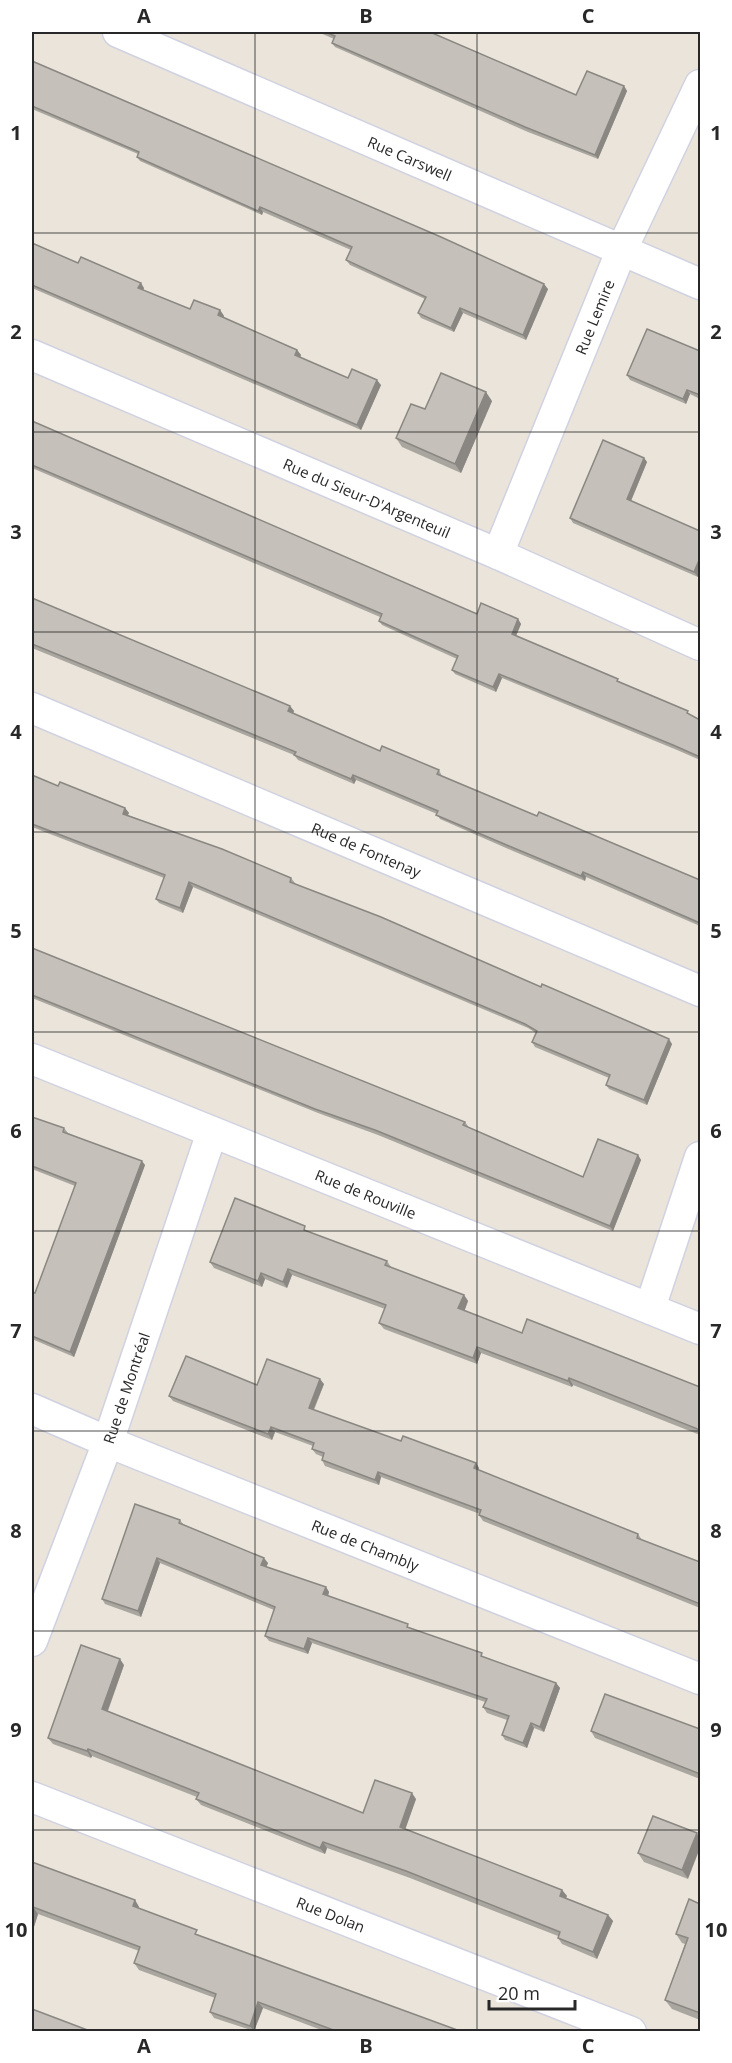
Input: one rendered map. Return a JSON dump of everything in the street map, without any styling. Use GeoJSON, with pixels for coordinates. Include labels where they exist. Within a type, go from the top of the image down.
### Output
{"type":"FeatureCollection","features":[{"type":"Feature","properties":{"kind":"street","name":"Rue Carswell"},"geometry":{"type":"LineString","coordinates":[[118,32],[700,284]]}},
{"type":"Feature","properties":{"kind":"street","name":"Rue Lemire"},"geometry":{"type":"LineString","coordinates":[[498,554],[622,249],[700,85]]}},
{"type":"Feature","properties":{"kind":"street","name":"Rue du Sieur-D'Argenteuil"},"geometry":{"type":"LineString","coordinates":[[32,355],[498,554],[700,645]]}},
{"type":"Feature","properties":{"kind":"street","name":"Rue de Fontenay"},"geometry":{"type":"LineString","coordinates":[[32,708],[700,991]]}},
{"type":"Feature","properties":{"kind":"street","name":"Rue de Rouville"},"geometry":{"type":"LineString","coordinates":[[32,1059],[700,1329]]}},
{"type":"Feature","properties":{"kind":"street","name":"Rue de Montréal"},"geometry":{"type":"LineString","coordinates":[[32,1641],[108,1443],[212,1132]]}},
{"type":"Feature","properties":{"kind":"street"},"geometry":{"type":"LineString","coordinates":[[650,1308],[700,1157]]}},
{"type":"Feature","properties":{"kind":"street","name":"Rue de Chambly"},"geometry":{"type":"LineString","coordinates":[[32,1409],[108,1443],[700,1679]]}},
{"type":"Feature","properties":{"kind":"street","name":"Rue Dolan"},"geometry":{"type":"LineString","coordinates":[[32,1797],[631,2031]]}},
{"type":"Feature","properties":{"kind":"building"},"geometry":{"type":"Polygon","coordinates":[[[325,32],[430,32],[576,95],[587,71],[624,86],[595,155],[332,43],[335,36],[325,32]]]}},
{"type":"Feature","properties":{"kind":"building"},"geometry":{"type":"Polygon","coordinates":[[[32,61],[441,237],[544,284],[523,335],[460,308],[451,328],[418,313],[426,297],[346,260],[352,247],[260,207],[258,211],[137,157],[139,152],[32,106],[32,61]]]}},
{"type":"Feature","properties":{"kind":"building"},"geometry":{"type":"Polygon","coordinates":[[[32,243],[78,263],[81,257],[141,283],[138,288],[190,309],[194,300],[220,310],[218,315],[297,350],[295,355],[348,378],[352,369],[377,380],[357,425],[32,285],[32,243]]]}},
{"type":"Feature","properties":{"kind":"building"},"geometry":{"type":"Polygon","coordinates":[[[647,329],[700,351],[700,395],[687,390],[683,399],[627,375],[647,329]]]}},
{"type":"Feature","properties":{"kind":"building"},"geometry":{"type":"Polygon","coordinates":[[[441,373],[486,392],[455,464],[396,438],[411,404],[425,409],[441,373]]]}},
{"type":"Feature","properties":{"kind":"building"},"geometry":{"type":"Polygon","coordinates":[[[32,421],[477,614],[481,603],[518,619],[512,634],[688,711],[687,713],[700,720],[700,757],[499,674],[493,687],[452,670],[458,656],[379,621],[382,614],[32,465],[32,421]]]}},
{"type":"Feature","properties":{"kind":"building"},"geometry":{"type":"Polygon","coordinates":[[[603,440],[644,458],[627,499],[700,531],[700,558],[694,572],[570,518],[603,440]]]}},
{"type":"Feature","properties":{"kind":"building"},"geometry":{"type":"Polygon","coordinates":[[[32,598],[290,706],[288,711],[380,751],[382,746],[439,770],[437,774],[537,816],[539,812],[700,880],[700,923],[583,872],[581,876],[436,815],[438,811],[353,775],[351,779],[294,755],[296,752],[32,644],[32,598]]]}},
{"type":"Feature","properties":{"kind":"building"},"geometry":{"type":"Polygon","coordinates":[[[32,775],[58,786],[60,782],[125,808],[123,814],[222,849],[291,878],[290,882],[381,917],[541,987],[542,984],[669,1039],[644,1100],[606,1085],[610,1075],[532,1042],[537,1031],[525,1024],[189,882],[180,908],[156,899],[165,875],[32,824],[32,775]]]}},
{"type":"Feature","properties":{"kind":"building"},"geometry":{"type":"Polygon","coordinates":[[[32,948],[465,1122],[463,1125],[583,1177],[598,1139],[638,1155],[610,1226],[375,1130],[315,1109],[32,995],[32,948]]]}},
{"type":"Feature","properties":{"kind":"building"},"geometry":{"type":"Polygon","coordinates":[[[32,1117],[64,1128],[63,1132],[142,1161],[70,1352],[32,1336],[32,1292],[35,1293],[76,1183],[32,1166],[32,1117]]]}},
{"type":"Feature","properties":{"kind":"building"},"geometry":{"type":"Polygon","coordinates":[[[235,1198],[305,1226],[304,1230],[387,1261],[385,1265],[464,1295],[458,1308],[522,1333],[527,1319],[700,1387],[700,1430],[569,1378],[568,1381],[477,1347],[473,1358],[379,1323],[386,1305],[288,1269],[283,1282],[261,1273],[258,1281],[210,1262],[235,1198]]]}},
{"type":"Feature","properties":{"kind":"building"},"geometry":{"type":"Polygon","coordinates":[[[186,1356],[257,1385],[267,1359],[320,1379],[309,1408],[401,1441],[403,1436],[476,1463],[474,1468],[638,1534],[637,1538],[700,1562],[700,1604],[479,1515],[481,1510],[378,1472],[375,1480],[322,1460],[324,1453],[312,1449],[314,1443],[271,1427],[268,1434],[169,1396],[186,1356]]]}},
{"type":"Feature","properties":{"kind":"building"},"geometry":{"type":"Polygon","coordinates":[[[135,1504],[180,1520],[179,1523],[264,1558],[261,1565],[326,1587],[323,1594],[408,1624],[407,1627],[482,1653],[481,1656],[556,1683],[540,1727],[531,1723],[523,1743],[502,1735],[509,1716],[483,1707],[487,1699],[308,1638],[304,1649],[265,1636],[275,1607],[157,1558],[138,1611],[102,1599],[135,1504]]]}},
{"type":"Feature","properties":{"kind":"building"},"geometry":{"type":"Polygon","coordinates":[[[81,1645],[120,1659],[102,1709],[363,1813],[375,1780],[412,1793],[400,1827],[562,1890],[560,1896],[608,1915],[593,1952],[558,1938],[560,1932],[406,1871],[323,1842],[320,1848],[196,1799],[199,1793],[88,1749],[87,1751],[48,1738],[81,1645]]]}},
{"type":"Feature","properties":{"kind":"building"},"geometry":{"type":"Polygon","coordinates":[[[605,1694],[700,1729],[700,1774],[591,1731],[605,1694]]]}},
{"type":"Feature","properties":{"kind":"building"},"geometry":{"type":"Polygon","coordinates":[[[653,1816],[697,1833],[682,1870],[638,1853],[653,1816]]]}},
{"type":"Feature","properties":{"kind":"building"},"geometry":{"type":"Polygon","coordinates":[[[32,1862],[135,1900],[133,1906],[197,1930],[195,1934],[460,2031],[336,2031],[258,2002],[250,2026],[210,2012],[216,1994],[134,1963],[140,1947],[33,1907],[32,1913],[32,1862]]]}},
{"type":"Feature","properties":{"kind":"building"},"geometry":{"type":"Polygon","coordinates":[[[689,1899],[700,1904],[700,2013],[665,2000],[688,1938],[676,1934],[689,1899]]]}},
{"type":"Feature","properties":{"kind":"building"},"geometry":{"type":"Polygon","coordinates":[[[32,2009],[90,2031],[32,2031],[32,2009]]]}}]}
